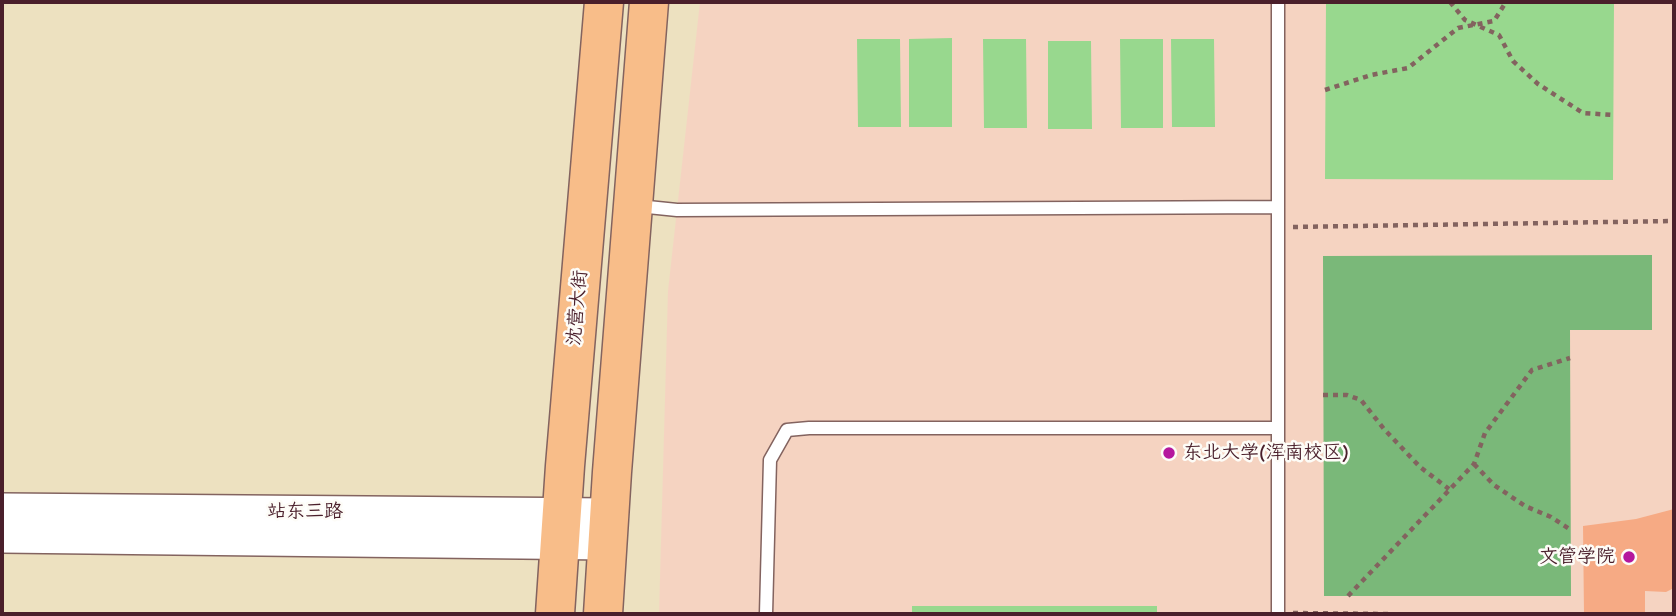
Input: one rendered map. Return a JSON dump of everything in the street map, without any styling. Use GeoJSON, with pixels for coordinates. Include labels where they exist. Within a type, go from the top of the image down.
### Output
{"type":"FeatureCollection","features":[{"type":"Feature","properties":{"kind":"main road","name":"沈营大街"},"geometry":{"type":"LineString","coordinates":[[555,614],[604,2]]}},
{"type":"Feature","properties":{"kind":"main road"},"geometry":{"type":"LineString","coordinates":[[603,614],[649,2]]}},
{"type":"Feature","properties":{"kind":"street","name":"站东三路"},"geometry":{"type":"LineString","coordinates":[[2,510],[560,528]]}},
{"type":"Feature","properties":{"kind":"street","name":"站东三路"},"geometry":{"type":"LineString","coordinates":[[2,537],[608,528]]}},
{"type":"Feature","properties":{"kind":"lane"},"geometry":{"type":"LineString","coordinates":[[1278,2],[1278,614]]}},
{"type":"Feature","properties":{"kind":"lane"},"geometry":{"type":"LineString","coordinates":[[633,205],[677,210],[1278,207]]}},
{"type":"Feature","properties":{"kind":"lane"},"geometry":{"type":"LineString","coordinates":[[766,614],[770,460],[787,430],[1278,428]]}},
{"type":"Feature","properties":{"kind":"path"},"geometry":{"type":"LineString","coordinates":[[1450,2],[1465,20],[1499,35],[1513,61],[1538,84],[1583,113],[1613,115]]}},
{"type":"Feature","properties":{"kind":"path"},"geometry":{"type":"LineString","coordinates":[[1325,90],[1371,75],[1408,68],[1458,28],[1494,21],[1506,2]]}},
{"type":"Feature","properties":{"kind":"path"},"geometry":{"type":"LineString","coordinates":[[1278,228],[1674,221]]}},
{"type":"Feature","properties":{"kind":"path"},"geometry":{"type":"LineString","coordinates":[[1348,596],[1474,464],[1485,433],[1532,370],[1570,358]]}},
{"type":"Feature","properties":{"kind":"path"},"geometry":{"type":"LineString","coordinates":[[1323,395],[1347,395],[1361,400],[1420,467],[1449,489]]}},
{"type":"Feature","properties":{"kind":"path"},"geometry":{"type":"LineString","coordinates":[[1474,464],[1494,485],[1525,506],[1571,530]]}},
{"type":"Feature","properties":{"kind":"path"},"geometry":{"type":"LineString","coordinates":[[1278,614],[1390,614]]}},
{"type":"Feature","properties":{"kind":"shaded area","name":"东北大学(浑南校区)"},"geometry":{"type":"Polygon","coordinates":[[[700,2],[1674,2],[1674,614],[659,614],[668,291],[700,2]]]}},
{"type":"Feature","properties":{"kind":"green space"},"geometry":{"type":"Polygon","coordinates":[[[1326,2],[1614,2],[1613,180],[1325,179],[1326,2]]]}},
{"type":"Feature","properties":{"kind":"green space"},"geometry":{"type":"Polygon","coordinates":[[[952,38],[952,127],[909,127],[909,39],[952,38]]]}},
{"type":"Feature","properties":{"kind":"green space"},"geometry":{"type":"Polygon","coordinates":[[[857,39],[900,39],[901,127],[858,127],[857,39]]]}},
{"type":"Feature","properties":{"kind":"green space"},"geometry":{"type":"Polygon","coordinates":[[[983,39],[1026,39],[1027,128],[984,128],[983,39]]]}},
{"type":"Feature","properties":{"kind":"green space"},"geometry":{"type":"Polygon","coordinates":[[[1120,39],[1163,39],[1163,128],[1121,128],[1120,39]]]}},
{"type":"Feature","properties":{"kind":"green space"},"geometry":{"type":"Polygon","coordinates":[[[1171,39],[1214,39],[1215,127],[1172,127],[1171,39]]]}},
{"type":"Feature","properties":{"kind":"green space"},"geometry":{"type":"Polygon","coordinates":[[[1048,41],[1091,41],[1092,129],[1048,129],[1048,41]]]}},
{"type":"Feature","properties":{"kind":"green space"},"geometry":{"type":"Polygon","coordinates":[[[1652,255],[1652,330],[1570,330],[1571,596],[1324,596],[1323,256],[1652,255]]]}},
{"type":"Feature","properties":{"kind":"green space"},"geometry":{"type":"Polygon","coordinates":[[[912,606],[1157,606],[1157,614],[912,614],[912,606]]]}},
{"type":"Feature","properties":{"kind":"building","name":"文管学院"},"geometry":{"type":"Polygon","coordinates":[[[1674,509],[1674,588],[1666,592],[1645,591],[1645,614],[1584,614],[1583,526],[1636,519],[1674,509]]]}},
{"type":"Feature","properties":{"kind":"place","name":"东北大学(浑南校区)"},"geometry":{"type":"Point","coordinates":[1169,453]}},
{"type":"Feature","properties":{"kind":"place","name":"文管学院"},"geometry":{"type":"Point","coordinates":[1629,557]}}]}
